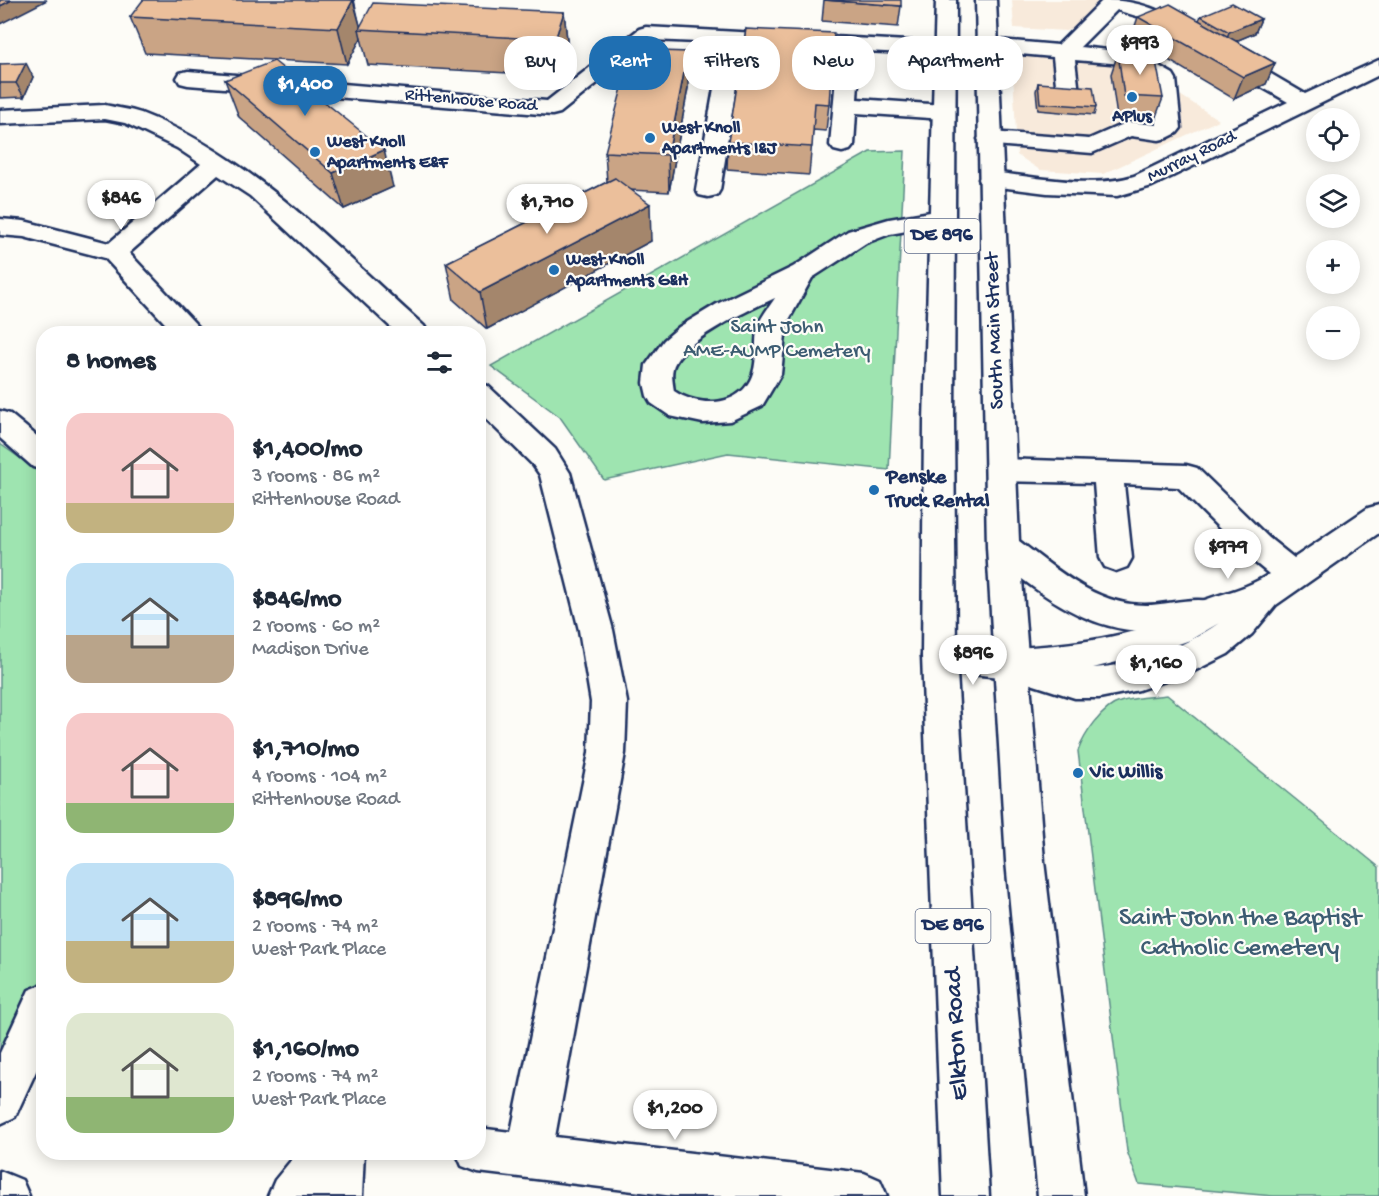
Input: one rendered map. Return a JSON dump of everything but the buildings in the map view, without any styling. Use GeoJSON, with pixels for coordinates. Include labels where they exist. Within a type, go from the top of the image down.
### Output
{"type":"FeatureCollection","features":[{"type":"Feature","properties":{"kind":"main road","name":"South Main Street"},"geometry":{"type":"LineString","coordinates":[[962,26],[986,0]]}},
{"type":"Feature","properties":{"kind":"main road"},"geometry":{"type":"LineString","coordinates":[[1064,52],[1114,1],[1157,16],[1305,103]]}},
{"type":"Feature","properties":{"kind":"main road"},"geometry":{"type":"LineString","coordinates":[[962,26],[1064,52],[1128,58],[1165,80],[1169,128],[1159,133],[1128,129],[1092,146],[1073,134],[990,139]]}},
{"type":"Feature","properties":{"kind":"main road","name":"Rittenhouse Road"},"geometry":{"type":"LineString","coordinates":[[188,78],[552,108],[646,33],[699,36]]}},
{"type":"Feature","properties":{"kind":"main road","name":"Rittenhouse Road"},"geometry":{"type":"LineString","coordinates":[[780,43],[887,54]]}},
{"type":"Feature","properties":{"kind":"main road"},"geometry":{"type":"LineString","coordinates":[[1064,52],[1068,93]]}},
{"type":"Feature","properties":{"kind":"main road","name":"Murray Road"},"geometry":{"type":"LineString","coordinates":[[992,179],[1047,186],[1117,189],[1143,181],[1379,67]]}},
{"type":"Feature","properties":{"kind":"main road"},"geometry":{"type":"LineString","coordinates":[[708,190],[725,90]]}},
{"type":"Feature","properties":{"kind":"main road"},"geometry":{"type":"LineString","coordinates":[[842,145],[846,90]]}},
{"type":"Feature","properties":{"kind":"main road","name":"South Main Street"},"geometry":{"type":"LineString","coordinates":[[939,656],[944,112],[954,90]]}},
{"type":"Feature","properties":{"kind":"main road","name":"South Main Street"},"geometry":{"type":"LineString","coordinates":[[975,90],[990,139],[1003,547],[1011,663]]}},
{"type":"Feature","properties":{"kind":"main road"},"geometry":{"type":"LineString","coordinates":[[845,105],[944,112]]}},
{"type":"Feature","properties":{"kind":"main road"},"geometry":{"type":"LineString","coordinates":[[0,117],[105,112],[132,118],[185,143],[259,191],[406,326]]}},
{"type":"Feature","properties":{"kind":"main road"},"geometry":{"type":"LineString","coordinates":[[114,252],[216,164]]}},
{"type":"Feature","properties":{"kind":"main road"},"geometry":{"type":"LineString","coordinates":[[803,272],[772,325],[767,374],[752,399],[730,411],[703,413],[680,409],[661,396],[657,378],[661,362],[676,342],[724,311],[803,272],[855,237],[888,227],[942,218]]}},
{"type":"Feature","properties":{"kind":"main road"},"geometry":{"type":"LineString","coordinates":[[0,227],[24,229],[114,252],[183,326]]}},
{"type":"Feature","properties":{"kind":"main road"},"geometry":{"type":"LineString","coordinates":[[486,401],[544,457],[555,473],[596,630],[609,702],[607,753],[529,1155]]}},
{"type":"Feature","properties":{"kind":"main road"},"geometry":{"type":"LineString","coordinates":[[0,422],[36,452]]}},
{"type":"Feature","properties":{"kind":"main road"},"geometry":{"type":"LineString","coordinates":[[1001,470],[1108,472],[1186,477],[1258,547],[1293,575]]}},
{"type":"Feature","properties":{"kind":"main road"},"geometry":{"type":"LineString","coordinates":[[1108,472],[1116,558]]}},
{"type":"Feature","properties":{"kind":"main road"},"geometry":{"type":"LineString","coordinates":[[939,656],[1011,663],[1079,684],[1166,667],[1199,653],[1233,632],[1264,595],[1379,517]]}},
{"type":"Feature","properties":{"kind":"main road"},"geometry":{"type":"LineString","coordinates":[[1003,547],[1075,599],[1104,612],[1139,619],[1207,613],[1264,595]]}},
{"type":"Feature","properties":{"kind":"main road"},"geometry":{"type":"LineString","coordinates":[[1011,663],[1091,654],[1145,642],[1178,630],[1207,613]]}},
{"type":"Feature","properties":{"kind":"main road","name":"Elkton Road"},"geometry":{"type":"LineString","coordinates":[[939,656],[966,1196]]}},
{"type":"Feature","properties":{"kind":"main road","name":"DE 896"},"geometry":{"type":"LineString","coordinates":[[1011,663],[1025,861],[1061,1196]]}},
{"type":"Feature","properties":{"kind":"main road"},"geometry":{"type":"LineString","coordinates":[[0,1102],[36,1023]]}},
{"type":"Feature","properties":{"kind":"main road"},"geometry":{"type":"LineString","coordinates":[[486,1151],[864,1196]]}},
{"type":"Feature","properties":{"kind":"main road"},"geometry":{"type":"LineString","coordinates":[[291,1196],[320,1160]]}},
{"type":"Feature","properties":{"kind":"main road"},"geometry":{"type":"LineString","coordinates":[[339,1196],[341,1160]]}},
{"type":"Feature","properties":{"kind":"main road"},"geometry":{"type":"LineString","coordinates":[[0,1194],[6,1196]]}},
{"type":"Feature","properties":{"kind":"shaded area"},"geometry":{"type":"Polygon","coordinates":[[[1012,0],[1128,0],[1066,31],[1014,28],[1012,0]]]}},
{"type":"Feature","properties":{"kind":"shaded area"},"geometry":{"type":"Polygon","coordinates":[[[1023,52],[1130,63],[1219,120],[1103,174],[1040,170],[1017,155],[1014,90],[1023,90],[1023,52]]]}},
{"type":"Feature","properties":{"kind":"green space","name":"Saint John AME-AUMP Cemetery"},"geometry":{"type":"Polygon","coordinates":[[[905,151],[889,470],[728,453],[604,480],[560,417],[491,366],[870,152],[905,151]]]}},
{"type":"Feature","properties":{"kind":"green space"},"geometry":{"type":"Polygon","coordinates":[[[0,444],[36,469],[36,992],[0,1074],[0,444]]]}},
{"type":"Feature","properties":{"kind":"green space","name":"Saint John the Baptist Catholic Cemetery"},"geometry":{"type":"Polygon","coordinates":[[[1167,695],[1379,867],[1379,1196],[1273,1196],[1139,1184],[1127,1151],[1078,751],[1094,722],[1113,705],[1131,699],[1167,695]]]}},
{"type":"Feature","properties":{"kind":"place","name":"APlus"},"geometry":{"type":"Point","coordinates":[1132,97]}},
{"type":"Feature","properties":{"kind":"place","name":"West Knoll Apartments I&J"},"geometry":{"type":"Point","coordinates":[650,138]}},
{"type":"Feature","properties":{"kind":"place","name":"West Knoll Apartments E&F"},"geometry":{"type":"Point","coordinates":[315,152]}},
{"type":"Feature","properties":{"kind":"place","name":"West Knoll Apartments G&H"},"geometry":{"type":"Point","coordinates":[554,270]}},
{"type":"Feature","properties":{"kind":"place","name":"Penske Truck Rental"},"geometry":{"type":"Point","coordinates":[874,490]}},
{"type":"Feature","properties":{"kind":"place","name":"Vic Willis"},"geometry":{"type":"Point","coordinates":[1078,773]}}]}
